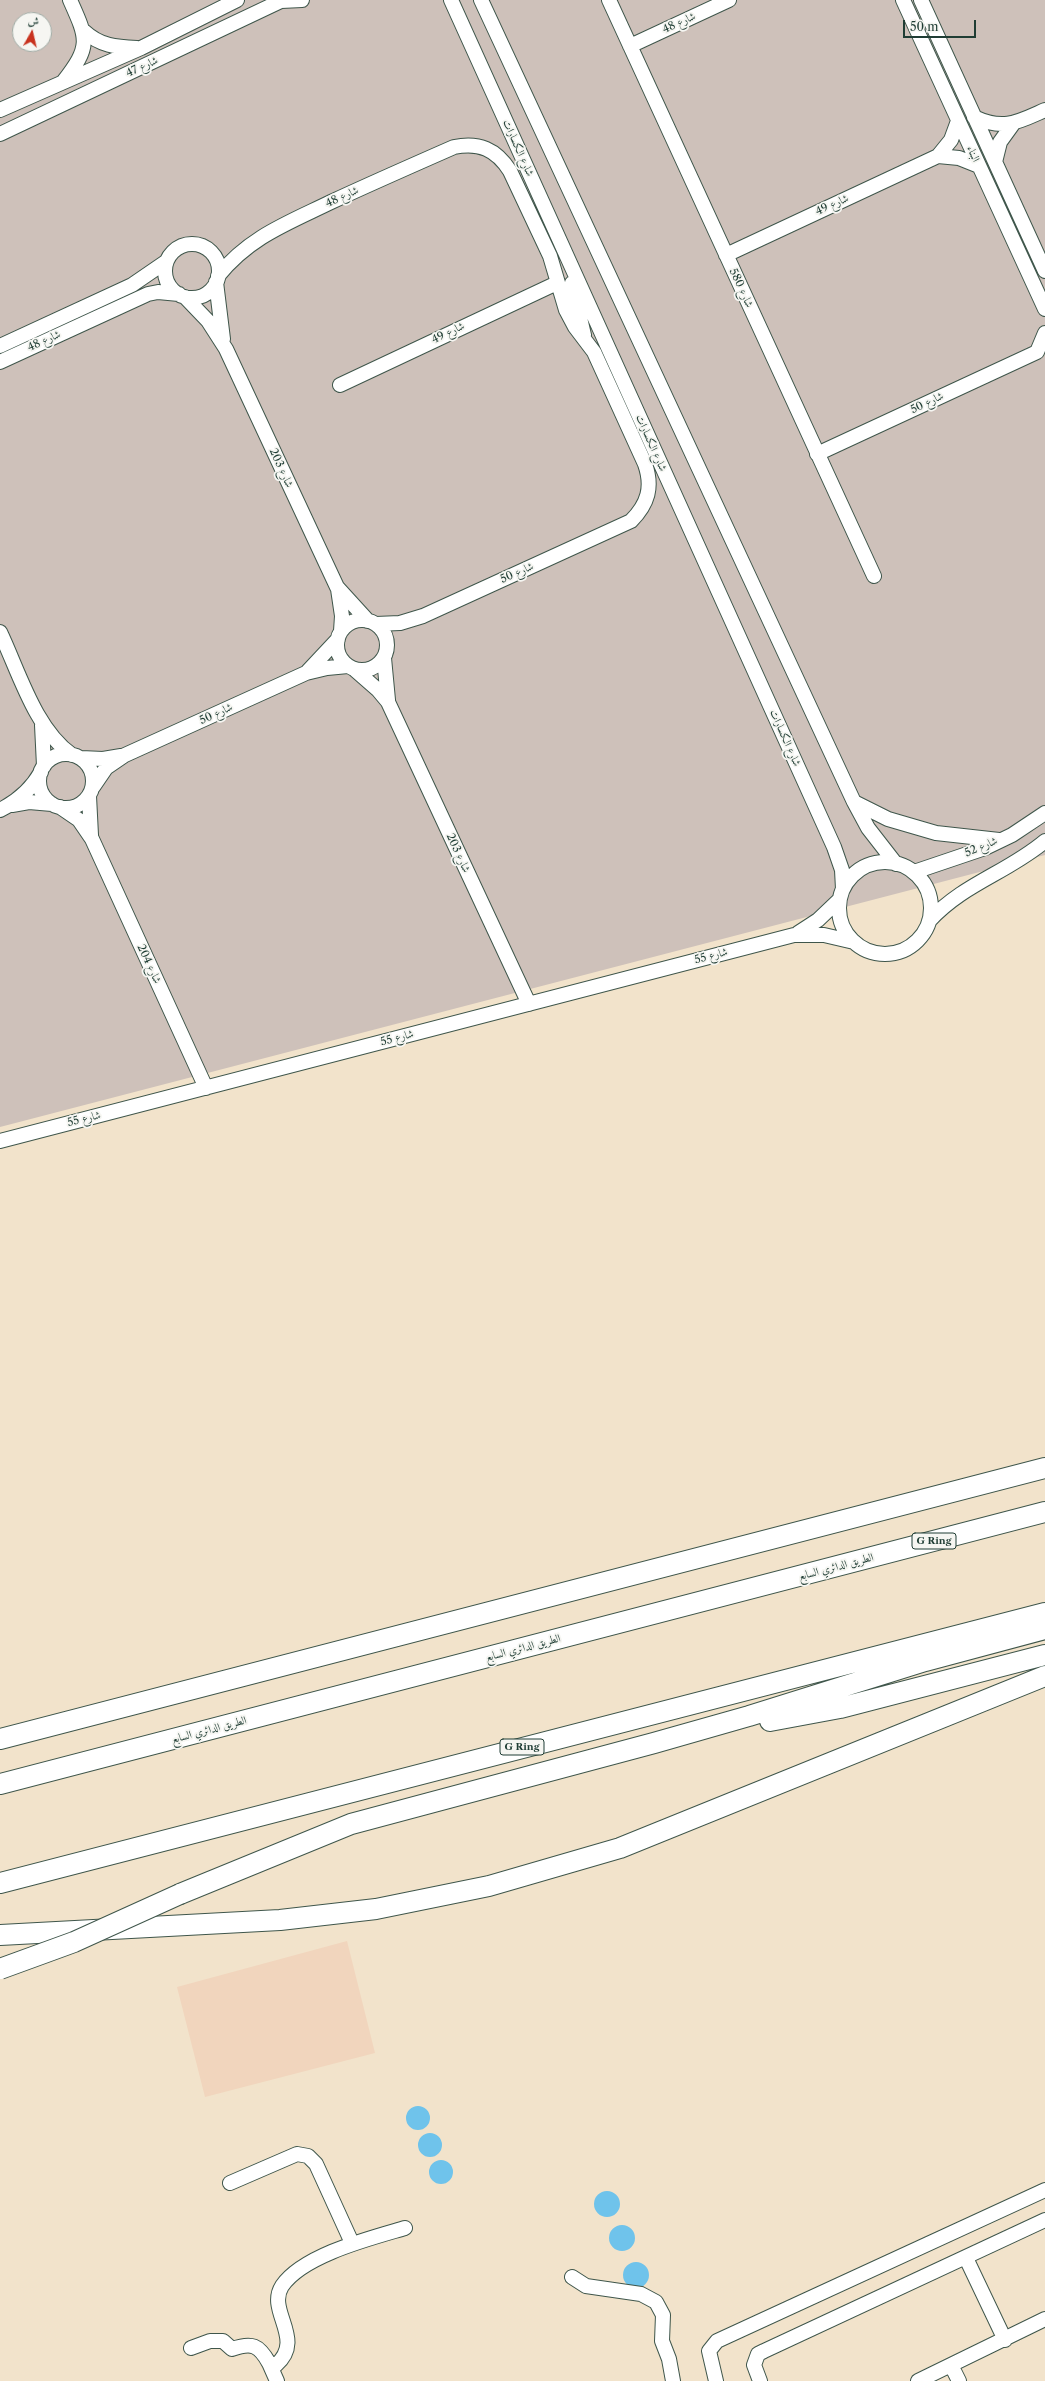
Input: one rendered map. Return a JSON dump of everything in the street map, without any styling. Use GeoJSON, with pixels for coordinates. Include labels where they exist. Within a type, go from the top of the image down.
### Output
{"type":"FeatureCollection","features":[{"type":"Feature","properties":{"kind":"highway"},"geometry":{"type":"LineString","coordinates":[[0,1739],[1045,1468]]}},
{"type":"Feature","properties":{"kind":"highway","name":"الطريق الدائري السابع"},"geometry":{"type":"LineString","coordinates":[[0,1784],[1045,1512]]}},
{"type":"Feature","properties":{"kind":"highway","name":"G Ring"},"geometry":{"type":"LineString","coordinates":[[0,1883],[1045,1613]]}},
{"type":"Feature","properties":{"kind":"highway"},"geometry":{"type":"LineString","coordinates":[[0,1969],[74,1942],[180,1894],[351,1824],[654,1743],[749,1716],[925,1661],[1045,1629]]}},
{"type":"Feature","properties":{"kind":"highway"},"geometry":{"type":"LineString","coordinates":[[654,1743],[840,1708],[1045,1655]]}},
{"type":"Feature","properties":{"kind":"highway"},"geometry":{"type":"LineString","coordinates":[[0,1935],[280,1920],[376,1909],[489,1886],[620,1848],[1045,1676]]}},
{"type":"Feature","properties":{"kind":"street"},"geometry":{"type":"LineString","coordinates":[[70,0],[84,31],[99,43],[108,46],[141,48]]}},
{"type":"Feature","properties":{"kind":"street","name":"شارع 47"},"geometry":{"type":"LineString","coordinates":[[0,110],[61,85],[141,48],[237,0]]}},
{"type":"Feature","properties":{"kind":"street"},"geometry":{"type":"LineString","coordinates":[[282,1],[302,0]]}},
{"type":"Feature","properties":{"kind":"street","name":"شارع الكسارات"},"geometry":{"type":"LineString","coordinates":[[450,0],[834,847],[842,870],[839,915],[844,930],[854,942],[870,951],[888,954],[906,948],[920,937],[929,921]]}},
{"type":"Feature","properties":{"kind":"street","name":"شارع 580"},"geometry":{"type":"LineString","coordinates":[[609,0],[874,576]]}},
{"type":"Feature","properties":{"kind":"street","name":"شارع 48"},"geometry":{"type":"LineString","coordinates":[[630,46],[729,0]]}},
{"type":"Feature","properties":{"kind":"street","name":"البناء"},"geometry":{"type":"LineString","coordinates":[[903,0],[1045,309]]}},
{"type":"Feature","properties":{"kind":"street","name":"البناء"},"geometry":{"type":"LineString","coordinates":[[921,0],[1045,271]]}},
{"type":"Feature","properties":{"kind":"street","name":"شارع 47"},"geometry":{"type":"LineString","coordinates":[[0,134],[282,1]]}},
{"type":"Feature","properties":{"kind":"street"},"geometry":{"type":"LineString","coordinates":[[484,3],[854,802],[868,828],[896,864]]}},
{"type":"Feature","properties":{"kind":"street"},"geometry":{"type":"LineString","coordinates":[[61,85],[79,60],[83,50],[84,31]]}},
{"type":"Feature","properties":{"kind":"street"},"geometry":{"type":"LineString","coordinates":[[974,117],[993,124],[1013,124],[1045,110]]}},
{"type":"Feature","properties":{"kind":"street","name":"شارع 49"},"geometry":{"type":"LineString","coordinates":[[726,255],[938,156],[951,140],[958,121]]}},
{"type":"Feature","properties":{"kind":"street"},"geometry":{"type":"LineString","coordinates":[[995,162],[1000,142],[1013,124]]}},
{"type":"Feature","properties":{"kind":"street","name":"شارع 48"},"geometry":{"type":"LineString","coordinates":[[217,279],[245,247],[271,231],[454,147],[467,145],[480,146]]}},
{"type":"Feature","properties":{"kind":"street","name":"شارع الكسارات"},"geometry":{"type":"LineString","coordinates":[[480,146],[493,151],[503,160],[510,171],[550,256],[557,283],[570,319],[594,352],[645,464],[649,476],[649,489],[646,501]]}},
{"type":"Feature","properties":{"kind":"street"},"geometry":{"type":"LineString","coordinates":[[938,156],[959,158],[979,166]]}},
{"type":"Feature","properties":{"kind":"street"},"geometry":{"type":"LineString","coordinates":[[199,246],[215,257],[219,270],[217,279],[203,296],[182,296],[166,280],[167,261],[180,247],[199,246]]}},
{"type":"Feature","properties":{"kind":"street","name":"شارع 48"},"geometry":{"type":"LineString","coordinates":[[0,346],[132,285],[167,261]]}},
{"type":"Feature","properties":{"kind":"street"},"geometry":{"type":"LineString","coordinates":[[568,261],[586,342]]}},
{"type":"Feature","properties":{"kind":"street","name":"شارع 203"},"geometry":{"type":"LineString","coordinates":[[217,279],[219,316],[226,349]]}},
{"type":"Feature","properties":{"kind":"street","name":"شارع 49"},"geometry":{"type":"LineString","coordinates":[[340,385],[557,283]]}},
{"type":"Feature","properties":{"kind":"street","name":"شارع 48"},"geometry":{"type":"LineString","coordinates":[[0,362],[148,294],[158,292],[182,296]]}},
{"type":"Feature","properties":{"kind":"street","name":"شارع 203"},"geometry":{"type":"LineString","coordinates":[[182,296],[208,321],[226,349],[337,587],[342,616],[339,635]]}},
{"type":"Feature","properties":{"kind":"street","name":"شارع 50"},"geometry":{"type":"LineString","coordinates":[[817,454],[1041,352],[1045,333]]}},
{"type":"Feature","properties":{"kind":"street","name":"شارع 50"},"geometry":{"type":"LineString","coordinates":[[372,622],[400,623],[423,616],[620,527],[631,521],[640,512],[646,501]]}},
{"type":"Feature","properties":{"kind":"street","name":"شارع 203"},"geometry":{"type":"LineString","coordinates":[[337,587],[372,622]]}},
{"type":"Feature","properties":{"kind":"street"},"geometry":{"type":"LineString","coordinates":[[353,622],[372,622],[387,639],[388,646],[384,658],[374,668],[368,670],[351,668],[338,654],[339,635],[353,622]]}},
{"type":"Feature","properties":{"kind":"street"},"geometry":{"type":"LineString","coordinates":[[0,632],[42,722],[54,740],[77,756],[92,771],[91,791],[76,806],[56,806],[30,802],[4,808]]}},
{"type":"Feature","properties":{"kind":"street","name":"شارع 50"},"geometry":{"type":"LineString","coordinates":[[306,673],[339,635]]}},
{"type":"Feature","properties":{"kind":"street","name":"شارع 203"},"geometry":{"type":"LineString","coordinates":[[384,658],[388,702]]}},
{"type":"Feature","properties":{"kind":"street","name":"شارع 203"},"geometry":{"type":"LineString","coordinates":[[351,668],[378,690],[388,702],[529,1004]]}},
{"type":"Feature","properties":{"kind":"street","name":"شارع 50"},"geometry":{"type":"LineString","coordinates":[[91,791],[106,768],[125,755],[306,673],[351,668]]}},
{"type":"Feature","properties":{"kind":"street"},"geometry":{"type":"LineString","coordinates":[[42,722],[41,790],[56,806]]}},
{"type":"Feature","properties":{"kind":"street"},"geometry":{"type":"LineString","coordinates":[[4,808],[27,792],[51,758],[61,754],[77,756]]}},
{"type":"Feature","properties":{"kind":"street","name":"شارع 50"},"geometry":{"type":"LineString","coordinates":[[77,756],[103,759],[125,755]]}},
{"type":"Feature","properties":{"kind":"street","name":"شارع 204"},"geometry":{"type":"LineString","coordinates":[[91,791],[92,839]]}},
{"type":"Feature","properties":{"kind":"street"},"geometry":{"type":"LineString","coordinates":[[854,802],[888,819],[936,833],[999,840]]}},
{"type":"Feature","properties":{"kind":"street","name":"شارع 204"},"geometry":{"type":"LineString","coordinates":[[56,806],[79,820],[92,839],[206,1088]]}},
{"type":"Feature","properties":{"kind":"street","name":"شارع 52"},"geometry":{"type":"LineString","coordinates":[[914,872],[984,848],[1012,834],[1045,813]]}},
{"type":"Feature","properties":{"kind":"street"},"geometry":{"type":"LineString","coordinates":[[929,921],[954,897],[1022,859],[1045,841]]}},
{"type":"Feature","properties":{"kind":"street"},"geometry":{"type":"LineString","coordinates":[[841,895],[850,878],[865,867],[883,862],[896,864],[914,872],[921,880],[928,894],[930,910],[929,921]]}},
{"type":"Feature","properties":{"kind":"street","name":"شارع 55"},"geometry":{"type":"LineString","coordinates":[[794,935],[818,920],[841,895]]}},
{"type":"Feature","properties":{"kind":"street","name":"شارع 55"},"geometry":{"type":"LineString","coordinates":[[0,1141],[794,935],[824,935],[854,942]]}},
{"type":"Feature","properties":{"kind":"street"},"geometry":{"type":"LineString","coordinates":[[230,2183],[297,2154],[308,2156],[316,2164],[352,2243]]}},
{"type":"Feature","properties":{"kind":"street"},"geometry":{"type":"LineString","coordinates":[[716,2381],[709,2351],[717,2341],[1045,2190]]}},
{"type":"Feature","properties":{"kind":"street"},"geometry":{"type":"LineString","coordinates":[[760,2381],[754,2365],[758,2354],[1045,2220]]}},
{"type":"Feature","properties":{"kind":"street"},"geometry":{"type":"LineString","coordinates":[[269,2363],[276,2365],[284,2359],[289,2340],[278,2303],[282,2286],[300,2270],[352,2243],[405,2228]]}},
{"type":"Feature","properties":{"kind":"street"},"geometry":{"type":"LineString","coordinates":[[966,2258],[1005,2340]]}},
{"type":"Feature","properties":{"kind":"street"},"geometry":{"type":"LineString","coordinates":[[572,2277],[586,2286],[641,2294],[656,2302],[663,2315],[662,2341],[669,2359],[673,2381]]}},
{"type":"Feature","properties":{"kind":"street"},"geometry":{"type":"LineString","coordinates":[[918,2381],[1005,2340],[1045,2319]]}},
{"type":"Feature","properties":{"kind":"street"},"geometry":{"type":"LineString","coordinates":[[190,2348],[210,2341],[224,2341],[232,2349],[249,2344],[261,2350],[277,2381]]}},
{"type":"Feature","properties":{"kind":"street"},"geometry":{"type":"LineString","coordinates":[[951,2365],[959,2381]]}},
{"type":"Feature","properties":{"kind":"shaded area"},"geometry":{"type":"Polygon","coordinates":[[[0,0],[1045,0],[1045,855],[0,1127],[0,0]]]}},
{"type":"Feature","properties":{"kind":"shaded area"},"geometry":{"type":"Polygon","coordinates":[[[347,1941],[375,2053],[205,2097],[177,1987],[347,1941]]]}},
{"type":"Feature","properties":{"kind":"water"},"geometry":{"type":"Polygon","coordinates":[[[418,2106],[426,2110],[430,2118],[426,2126],[418,2130],[410,2126],[406,2118],[410,2110],[418,2106]]]}},
{"type":"Feature","properties":{"kind":"water"},"geometry":{"type":"Polygon","coordinates":[[[430,2133],[438,2137],[442,2145],[438,2153],[430,2157],[422,2153],[418,2145],[422,2137],[430,2133]]]}},
{"type":"Feature","properties":{"kind":"water"},"geometry":{"type":"Polygon","coordinates":[[[441,2160],[449,2164],[453,2172],[449,2180],[441,2184],[433,2180],[429,2172],[433,2164],[441,2160]]]}},
{"type":"Feature","properties":{"kind":"water"},"geometry":{"type":"Polygon","coordinates":[[[607,2191],[616,2195],[620,2204],[616,2213],[607,2217],[598,2213],[594,2204],[598,2195],[607,2191]]]}},
{"type":"Feature","properties":{"kind":"water"},"geometry":{"type":"Polygon","coordinates":[[[622,2225],[631,2229],[635,2238],[631,2247],[622,2251],[613,2247],[609,2238],[613,2229],[622,2225]]]}},
{"type":"Feature","properties":{"kind":"water"},"geometry":{"type":"Polygon","coordinates":[[[636,2262],[645,2266],[649,2275],[645,2284],[636,2288],[627,2284],[623,2275],[627,2266],[636,2262]]]}}]}
